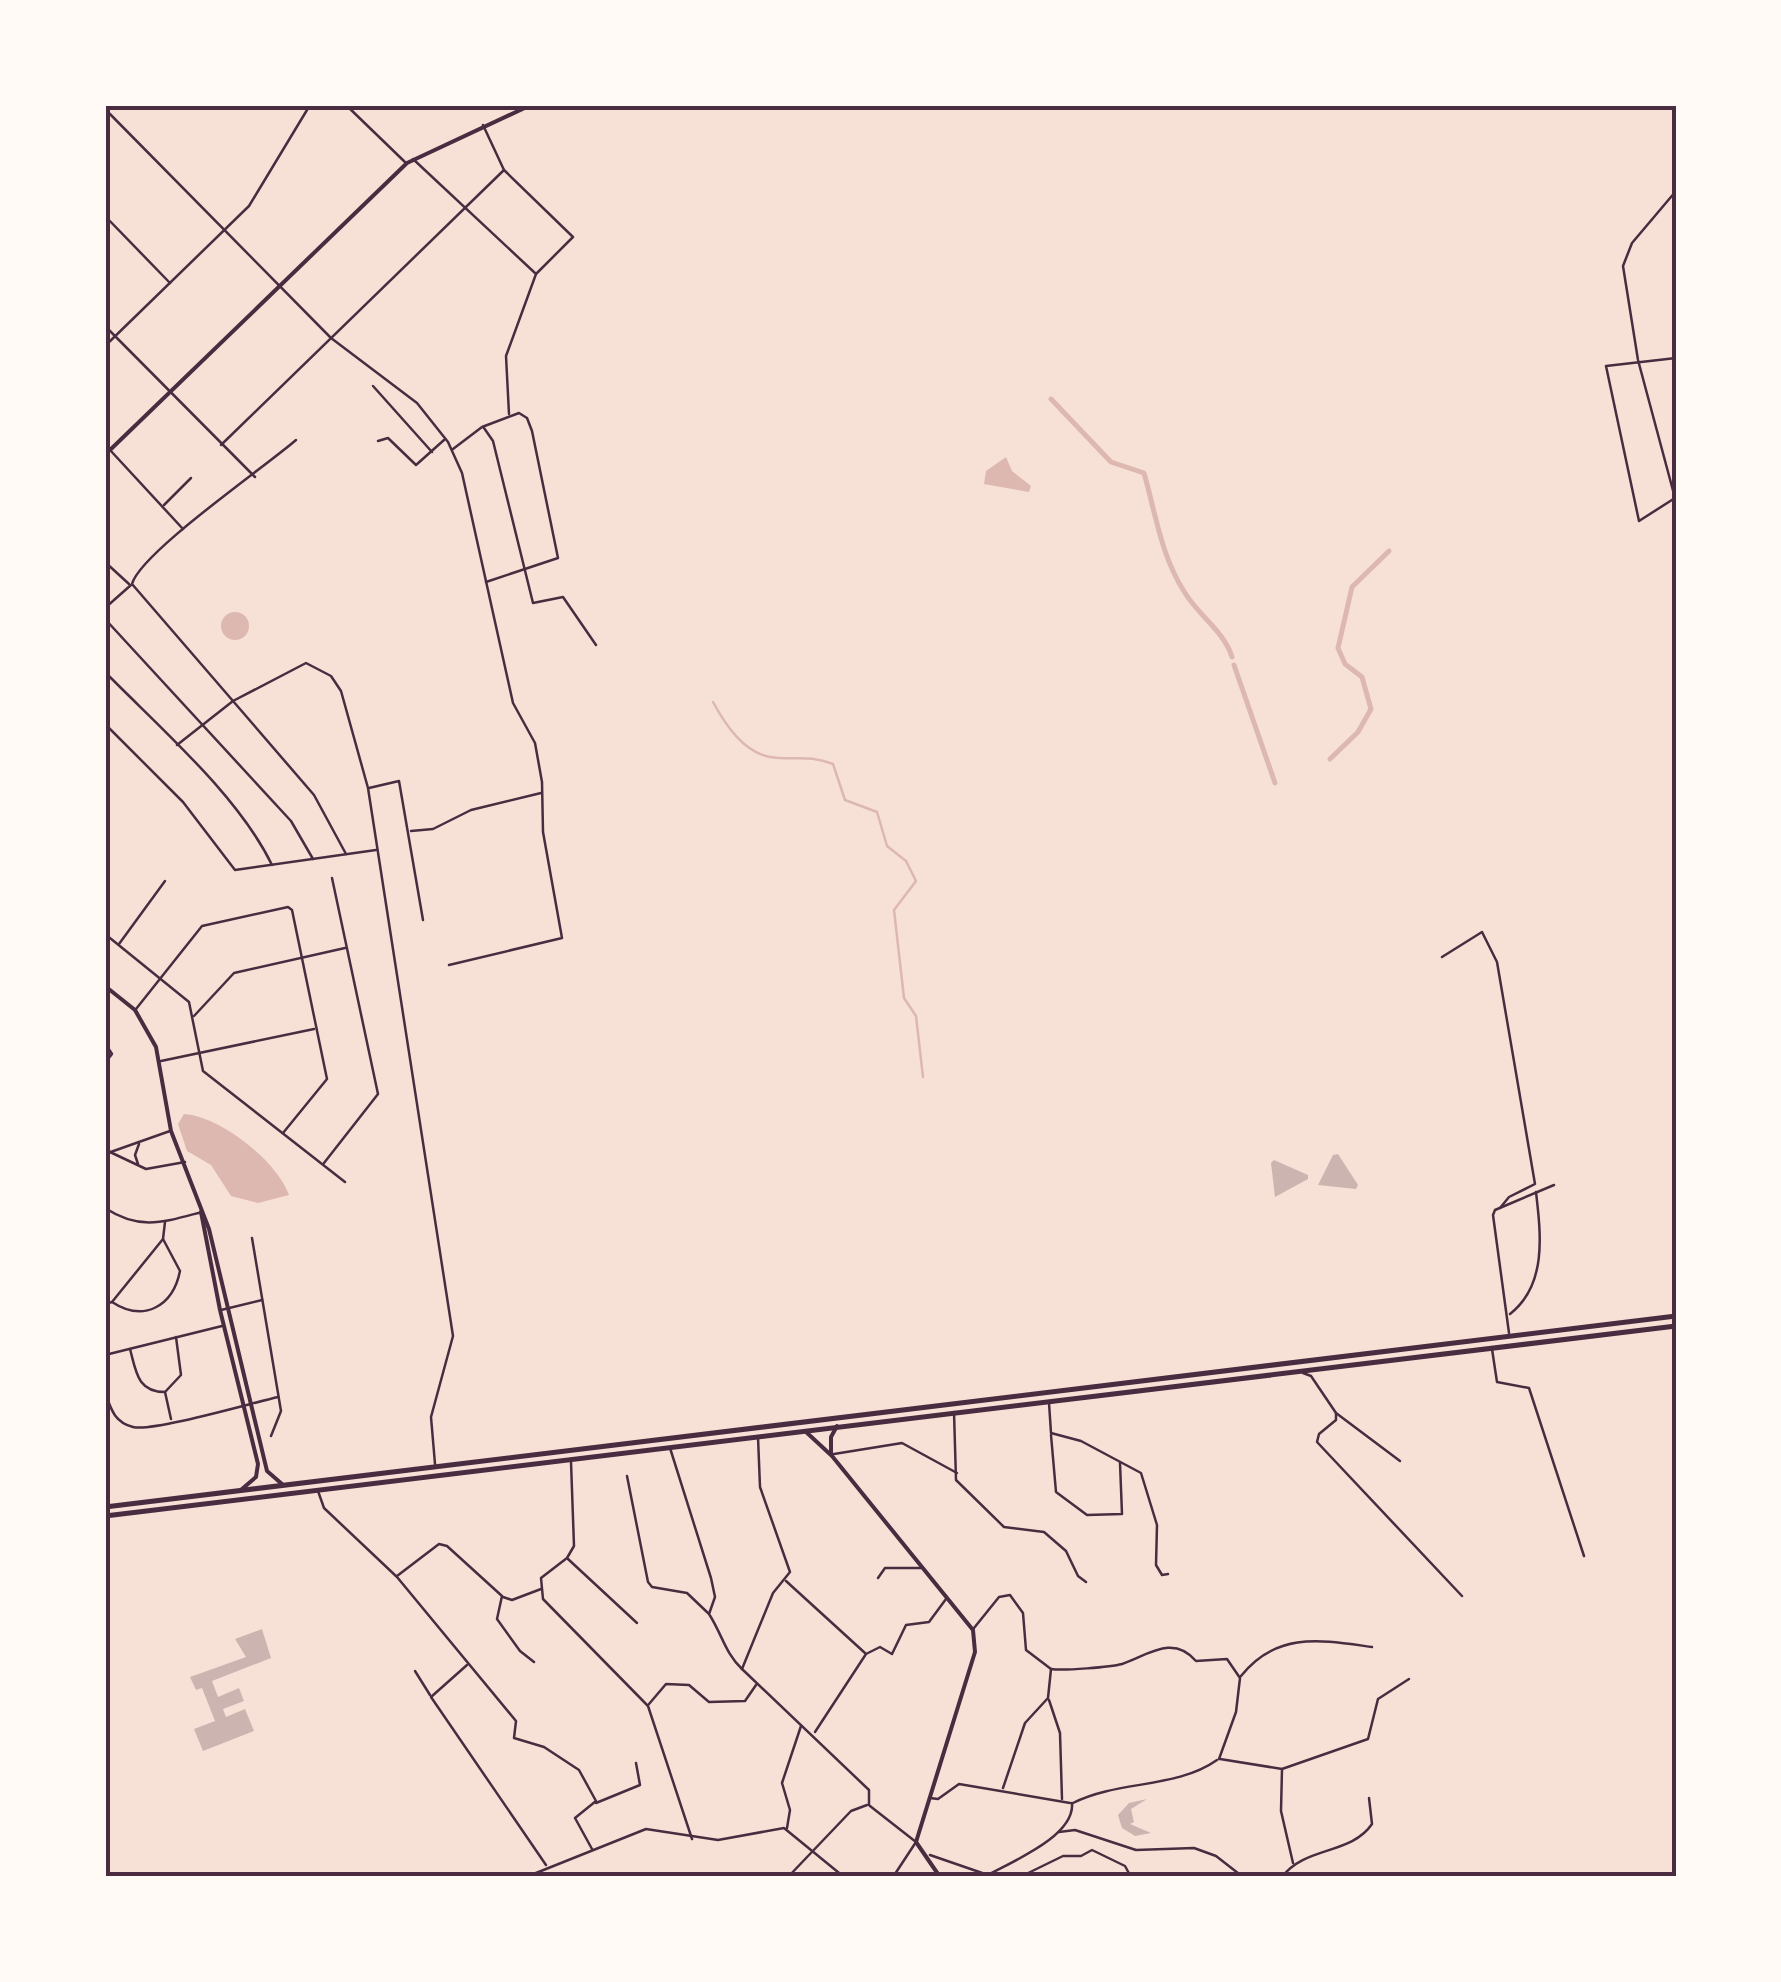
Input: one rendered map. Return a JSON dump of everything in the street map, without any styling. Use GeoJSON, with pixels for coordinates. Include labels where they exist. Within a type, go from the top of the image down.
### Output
{"type":"FeatureCollection","features":[{"type":"Feature","properties":{"kind":"highway"},"geometry":{"type":"LineString","coordinates":[[105,1507],[1676,1316]]}},
{"type":"Feature","properties":{"kind":"highway"},"geometry":{"type":"LineString","coordinates":[[105,1516],[1676,1326]]}},
{"type":"Feature","properties":{"kind":"highway"},"geometry":{"type":"LineString","coordinates":[[1587,1327],[1589,1336]]}},
{"type":"Feature","properties":{"kind":"highway"},"geometry":{"type":"LineString","coordinates":[[1050,1392],[1050,1401]]}},
{"type":"Feature","properties":{"kind":"highway"},"geometry":{"type":"LineString","coordinates":[[513,1456],[514,1465]]}},
{"type":"Feature","properties":{"kind":"highway"},"geometry":{"type":"LineString","coordinates":[[332,1478],[334,1487]]}},
{"type":"Feature","properties":{"kind":"highway"},"geometry":{"type":"LineString","coordinates":[[158,1499],[160,1508]]}},
{"type":"Feature","properties":{"kind":"street"},"geometry":{"type":"LineString","coordinates":[[105,346],[248,206],[310,105]]}},
{"type":"Feature","properties":{"kind":"street"},"geometry":{"type":"LineString","coordinates":[[346,105],[406,163]]}},
{"type":"Feature","properties":{"kind":"street"},"geometry":{"type":"LineString","coordinates":[[105,455],[406,163],[531,105]]}},
{"type":"Feature","properties":{"kind":"street"},"geometry":{"type":"LineString","coordinates":[[106,111],[331,338],[397,384],[446,439],[462,473],[513,704],[535,743],[544,832],[562,938],[449,965]]}},
{"type":"Feature","properties":{"kind":"street"},"geometry":{"type":"LineString","coordinates":[[483,125],[504,170],[573,237],[536,274],[506,356],[509,414]]}},
{"type":"Feature","properties":{"kind":"street"},"geometry":{"type":"LineString","coordinates":[[413,159],[536,274]]}},
{"type":"Feature","properties":{"kind":"street"},"geometry":{"type":"LineString","coordinates":[[221,445],[504,170]]}},
{"type":"Feature","properties":{"kind":"street"},"geometry":{"type":"LineString","coordinates":[[1676,191],[1632,243],[1623,266],[1638,360],[1675,498],[1639,521],[1606,366],[1638,360],[1676,358]]}},
{"type":"Feature","properties":{"kind":"street"},"geometry":{"type":"LineString","coordinates":[[105,216],[170,283]]}},
{"type":"Feature","properties":{"kind":"street"},"geometry":{"type":"LineString","coordinates":[[105,326],[254,476]]}},
{"type":"Feature","properties":{"kind":"street"},"geometry":{"type":"LineString","coordinates":[[373,386],[432,452]]}},
{"type":"Feature","properties":{"kind":"street"},"geometry":{"type":"LineString","coordinates":[[452,450],[482,426],[520,413],[528,418],[558,558],[486,582]]}},
{"type":"Feature","properties":{"kind":"street"},"geometry":{"type":"LineString","coordinates":[[482,426],[493,441],[532,604],[564,597],[596,645]]}},
{"type":"Feature","properties":{"kind":"street"},"geometry":{"type":"LineString","coordinates":[[378,441],[388,438],[416,464],[446,439]]}},
{"type":"Feature","properties":{"kind":"street"},"geometry":{"type":"LineString","coordinates":[[105,608],[131,585],[139,569],[296,440]]}},
{"type":"Feature","properties":{"kind":"street"},"geometry":{"type":"LineString","coordinates":[[105,444],[184,530]]}},
{"type":"Feature","properties":{"kind":"street"},"geometry":{"type":"LineString","coordinates":[[162,506],[192,478]]}},
{"type":"Feature","properties":{"kind":"street"},"geometry":{"type":"LineString","coordinates":[[105,562],[131,585],[314,795],[347,855]]}},
{"type":"Feature","properties":{"kind":"street"},"geometry":{"type":"LineString","coordinates":[[105,619],[291,821],[313,860]]}},
{"type":"Feature","properties":{"kind":"street"},"geometry":{"type":"LineString","coordinates":[[176,745],[233,701],[299,664],[318,666],[341,691],[368,788],[453,1336],[430,1429],[436,1466]]}},
{"type":"Feature","properties":{"kind":"street"},"geometry":{"type":"LineString","coordinates":[[105,672],[260,841],[273,866]]}},
{"type":"Feature","properties":{"kind":"street"},"geometry":{"type":"LineString","coordinates":[[105,724],[183,802],[236,870],[378,850]]}},
{"type":"Feature","properties":{"kind":"street"},"geometry":{"type":"LineString","coordinates":[[368,788],[399,780],[424,920]]}},
{"type":"Feature","properties":{"kind":"street"},"geometry":{"type":"LineString","coordinates":[[411,831],[434,830],[471,810],[542,792]]}},
{"type":"Feature","properties":{"kind":"street"},"geometry":{"type":"LineString","coordinates":[[322,1164],[378,1094],[332,878]]}},
{"type":"Feature","properties":{"kind":"street"},"geometry":{"type":"LineString","coordinates":[[118,945],[165,881]]}},
{"type":"Feature","properties":{"kind":"street"},"geometry":{"type":"LineString","coordinates":[[135,1010],[202,926],[288,907],[327,1079],[283,1133]]}},
{"type":"Feature","properties":{"kind":"street"},"geometry":{"type":"LineString","coordinates":[[1442,957],[1482,932],[1498,962],[1535,1184],[1494,1215],[1510,1336]]}},
{"type":"Feature","properties":{"kind":"street"},"geometry":{"type":"LineString","coordinates":[[105,934],[189,1002],[203,1071],[345,1182]]}},
{"type":"Feature","properties":{"kind":"street"},"geometry":{"type":"LineString","coordinates":[[192,1018],[234,973],[346,948]]}},
{"type":"Feature","properties":{"kind":"street"},"geometry":{"type":"LineString","coordinates":[[106,989],[135,1010],[151,1034],[171,1131],[202,1210],[223,1310],[266,1470],[282,1484]]}},
{"type":"Feature","properties":{"kind":"street"},"geometry":{"type":"LineString","coordinates":[[158,1062],[316,1029]]}},
{"type":"Feature","properties":{"kind":"street"},"geometry":{"type":"LineString","coordinates":[[105,1043],[112,1054],[105,1063]]}},
{"type":"Feature","properties":{"kind":"street"},"geometry":{"type":"LineString","coordinates":[[108,1153],[171,1131]]}},
{"type":"Feature","properties":{"kind":"street"},"geometry":{"type":"LineString","coordinates":[[138,1165],[135,1155],[140,1142]]}},
{"type":"Feature","properties":{"kind":"street"},"geometry":{"type":"LineString","coordinates":[[108,1153],[154,1169],[185,1162]]}},
{"type":"Feature","properties":{"kind":"street"},"geometry":{"type":"LineString","coordinates":[[1500,1208],[1554,1184]]}},
{"type":"Feature","properties":{"kind":"street"},"geometry":{"type":"LineString","coordinates":[[1507,1316],[1523,1303],[1539,1270],[1536,1191]]}},
{"type":"Feature","properties":{"kind":"street"},"geometry":{"type":"LineString","coordinates":[[105,1208],[129,1223],[150,1226],[202,1210]]}},
{"type":"Feature","properties":{"kind":"street"},"geometry":{"type":"LineString","coordinates":[[105,1304],[112,1302],[163,1239],[165,1222]]}},
{"type":"Feature","properties":{"kind":"street"},"geometry":{"type":"LineString","coordinates":[[252,1238],[280,1411],[271,1436]]}},
{"type":"Feature","properties":{"kind":"street"},"geometry":{"type":"LineString","coordinates":[[112,1302],[134,1312],[149,1311],[172,1296],[180,1271],[163,1239]]}},
{"type":"Feature","properties":{"kind":"street"},"geometry":{"type":"LineString","coordinates":[[223,1310],[264,1300]]}},
{"type":"Feature","properties":{"kind":"street"},"geometry":{"type":"LineString","coordinates":[[223,1310],[223,1326],[249,1403],[258,1468],[242,1489]]}},
{"type":"Feature","properties":{"kind":"street"},"geometry":{"type":"LineString","coordinates":[[105,1355],[223,1326]]}},
{"type":"Feature","properties":{"kind":"street"},"geometry":{"type":"LineString","coordinates":[[165,1392],[181,1375],[176,1337]]}},
{"type":"Feature","properties":{"kind":"street"},"geometry":{"type":"LineString","coordinates":[[1492,1348],[1497,1382],[1529,1388],[1584,1556]]}},
{"type":"Feature","properties":{"kind":"street"},"geometry":{"type":"LineString","coordinates":[[130,1349],[143,1386],[165,1392]]}},
{"type":"Feature","properties":{"kind":"street"},"geometry":{"type":"LineString","coordinates":[[1297,1371],[1311,1376],[1336,1412],[1400,1461]]}},
{"type":"Feature","properties":{"kind":"street"},"geometry":{"type":"LineString","coordinates":[[105,1392],[112,1414],[121,1422],[145,1428],[278,1397]]}},
{"type":"Feature","properties":{"kind":"street"},"geometry":{"type":"LineString","coordinates":[[165,1392],[171,1420]]}},
{"type":"Feature","properties":{"kind":"street"},"geometry":{"type":"LineString","coordinates":[[1050,1401],[1056,1492],[1087,1516],[1122,1514],[1120,1461]]}},
{"type":"Feature","properties":{"kind":"street"},"geometry":{"type":"LineString","coordinates":[[954,1412],[956,1480],[1004,1527],[1036,1529],[1055,1540],[1086,1582]]}},
{"type":"Feature","properties":{"kind":"street"},"geometry":{"type":"LineString","coordinates":[[1336,1412],[1336,1420],[1319,1434],[1316,1442],[1462,1596]]}},
{"type":"Feature","properties":{"kind":"street"},"geometry":{"type":"LineString","coordinates":[[831,1454],[837,1426]]}},
{"type":"Feature","properties":{"kind":"street"},"geometry":{"type":"LineString","coordinates":[[805,1430],[831,1454],[973,1630],[975,1652],[916,1842],[894,1877]]}},
{"type":"Feature","properties":{"kind":"street"},"geometry":{"type":"LineString","coordinates":[[1051,1433],[1082,1442],[1141,1473],[1157,1525],[1156,1564],[1162,1576],[1168,1574]]}},
{"type":"Feature","properties":{"kind":"street"},"geometry":{"type":"LineString","coordinates":[[742,1669],[773,1593],[790,1572],[760,1487],[758,1436]]}},
{"type":"Feature","properties":{"kind":"street"},"geometry":{"type":"LineString","coordinates":[[831,1454],[902,1443],[958,1474]]}},
{"type":"Feature","properties":{"kind":"street"},"geometry":{"type":"LineString","coordinates":[[670,1446],[711,1578],[715,1597],[709,1614]]}},
{"type":"Feature","properties":{"kind":"street"},"geometry":{"type":"LineString","coordinates":[[570,1458],[576,1516],[574,1546],[568,1558],[546,1572],[541,1589],[543,1600],[648,1706],[692,1839]]}},
{"type":"Feature","properties":{"kind":"street"},"geometry":{"type":"LineString","coordinates":[[628,1476],[648,1582],[652,1587],[687,1592],[709,1614],[722,1634],[725,1653],[869,1790],[869,1805]]}},
{"type":"Feature","properties":{"kind":"street"},"geometry":{"type":"LineString","coordinates":[[317,1489],[324,1508],[397,1577],[516,1721],[514,1738],[544,1746],[579,1770],[595,1804]]}},
{"type":"Feature","properties":{"kind":"street"},"geometry":{"type":"LineString","coordinates":[[397,1577],[439,1544],[510,1600],[541,1589]]}},
{"type":"Feature","properties":{"kind":"street"},"geometry":{"type":"LineString","coordinates":[[568,1558],[637,1622]]}},
{"type":"Feature","properties":{"kind":"street"},"geometry":{"type":"LineString","coordinates":[[878,1578],[885,1568],[923,1568]]}},
{"type":"Feature","properties":{"kind":"street"},"geometry":{"type":"LineString","coordinates":[[784,1580],[866,1654]]}},
{"type":"Feature","properties":{"kind":"street"},"geometry":{"type":"LineString","coordinates":[[973,1630],[999,1598],[1010,1595],[1023,1613],[1026,1650],[1051,1669],[1070,1673],[1088,1665],[1113,1666],[1171,1647],[1188,1652],[1196,1661],[1227,1659],[1240,1678]]}},
{"type":"Feature","properties":{"kind":"street"},"geometry":{"type":"LineString","coordinates":[[502,1596],[497,1618],[520,1651],[534,1662]]}},
{"type":"Feature","properties":{"kind":"street"},"geometry":{"type":"LineString","coordinates":[[814,1734],[866,1654],[880,1647],[892,1654],[906,1625],[928,1622],[947,1598]]}},
{"type":"Feature","properties":{"kind":"street"},"geometry":{"type":"LineString","coordinates":[[1219,1759],[1236,1712],[1240,1678],[1248,1668],[1296,1640],[1328,1639],[1372,1647]]}},
{"type":"Feature","properties":{"kind":"street"},"geometry":{"type":"LineString","coordinates":[[431,1697],[467,1666]]}},
{"type":"Feature","properties":{"kind":"street"},"geometry":{"type":"LineString","coordinates":[[1051,1669],[1048,1698],[1058,1725],[1063,1802]]}},
{"type":"Feature","properties":{"kind":"street"},"geometry":{"type":"LineString","coordinates":[[415,1670],[546,1866]]}},
{"type":"Feature","properties":{"kind":"street"},"geometry":{"type":"LineString","coordinates":[[928,1798],[938,1798],[959,1784],[1003,1788],[1072,1803],[1102,1788],[1154,1782],[1219,1759],[1282,1770],[1368,1739],[1378,1699],[1409,1679]]}},
{"type":"Feature","properties":{"kind":"street"},"geometry":{"type":"LineString","coordinates":[[648,1706],[666,1684],[689,1685],[708,1702],[745,1701],[757,1684]]}},
{"type":"Feature","properties":{"kind":"street"},"geometry":{"type":"LineString","coordinates":[[1003,1788],[1025,1723],[1048,1698]]}},
{"type":"Feature","properties":{"kind":"street"},"geometry":{"type":"LineString","coordinates":[[786,1830],[790,1810],[782,1783],[802,1724]]}},
{"type":"Feature","properties":{"kind":"street"},"geometry":{"type":"LineString","coordinates":[[592,1850],[575,1814],[640,1785],[636,1763]]}},
{"type":"Feature","properties":{"kind":"street"},"geometry":{"type":"LineString","coordinates":[[1282,1770],[1281,1811],[1292,1863]]}},
{"type":"Feature","properties":{"kind":"street"},"geometry":{"type":"LineString","coordinates":[[1282,1877],[1292,1863],[1359,1839],[1372,1824],[1369,1798]]}},
{"type":"Feature","properties":{"kind":"street"},"geometry":{"type":"LineString","coordinates":[[930,1856],[993,1875],[1059,1832],[1071,1815],[1072,1803]]}},
{"type":"Feature","properties":{"kind":"street"},"geometry":{"type":"LineString","coordinates":[[869,1805],[930,1856],[940,1877]]}},
{"type":"Feature","properties":{"kind":"street"},"geometry":{"type":"LineString","coordinates":[[788,1877],[852,1811],[869,1805]]}},
{"type":"Feature","properties":{"kind":"street"},"geometry":{"type":"LineString","coordinates":[[526,1877],[646,1829],[718,1840],[786,1830],[844,1877]]}},
{"type":"Feature","properties":{"kind":"street"},"geometry":{"type":"LineString","coordinates":[[1059,1832],[1075,1830],[1136,1850],[1194,1848],[1216,1856],[1239,1876]]}},
{"type":"Feature","properties":{"kind":"street"},"geometry":{"type":"LineString","coordinates":[[1020,1877],[1063,1856],[1081,1856],[1092,1850],[1125,1866],[1131,1877]]}},
{"type":"Feature","properties":{"kind":"shaded area"},"geometry":{"type":"Polygon","coordinates":[[[1006,457],[1012,471],[1031,486],[1029,492],[984,484],[986,471],[1006,457]]]}},
{"type":"Feature","properties":{"kind":"shaded area"},"geometry":{"type":"Polygon","coordinates":[[[235,612],[245,616],[249,626],[245,636],[235,640],[225,636],[221,626],[225,616],[235,612]]]}},
{"type":"Feature","properties":{"kind":"shaded area"},"geometry":{"type":"Polygon","coordinates":[[[184,1114],[214,1123],[246,1142],[273,1168],[289,1195],[258,1203],[231,1196],[211,1165],[187,1151],[178,1124],[184,1114]]]}},
{"type":"Feature","properties":{"kind":"building"},"geometry":{"type":"Polygon","coordinates":[[[1338,1154],[1358,1185],[1356,1189],[1318,1185],[1333,1155],[1338,1154]]]}},
{"type":"Feature","properties":{"kind":"building"},"geometry":{"type":"Polygon","coordinates":[[[1274,1160],[1308,1175],[1308,1179],[1275,1197],[1271,1163],[1274,1160]]]}},
{"type":"Feature","properties":{"kind":"building"},"geometry":{"type":"Polygon","coordinates":[[[262,1629],[271,1658],[212,1681],[218,1697],[239,1688],[244,1701],[223,1709],[226,1717],[245,1709],[254,1731],[203,1751],[194,1729],[215,1721],[202,1688],[196,1690],[190,1677],[246,1657],[235,1639],[262,1629]]]}},
{"type":"Feature","properties":{"kind":"building"},"geometry":{"type":"Polygon","coordinates":[[[1147,1799],[1131,1809],[1134,1822],[1130,1824],[1151,1833],[1135,1836],[1122,1828],[1118,1815],[1129,1803],[1147,1799]]]}},
{"type":"Feature","properties":{"kind":"waterway"},"geometry":{"type":"LineString","coordinates":[[1051,399],[1111,462],[1144,473],[1170,565],[1232,657]]}},
{"type":"Feature","properties":{"kind":"waterway"},"geometry":{"type":"LineString","coordinates":[[1330,759],[1358,732],[1371,709],[1362,677],[1345,664],[1338,648],[1352,587],[1389,551]]}},
{"type":"Feature","properties":{"kind":"waterway"},"geometry":{"type":"LineString","coordinates":[[1234,665],[1275,783]]}},
{"type":"Feature","properties":{"kind":"waterway"},"geometry":{"type":"LineString","coordinates":[[713,702],[736,736],[760,754],[833,764],[845,800],[877,812],[887,846],[906,861],[916,881],[894,910],[904,998],[916,1016],[923,1077]]}}]}
